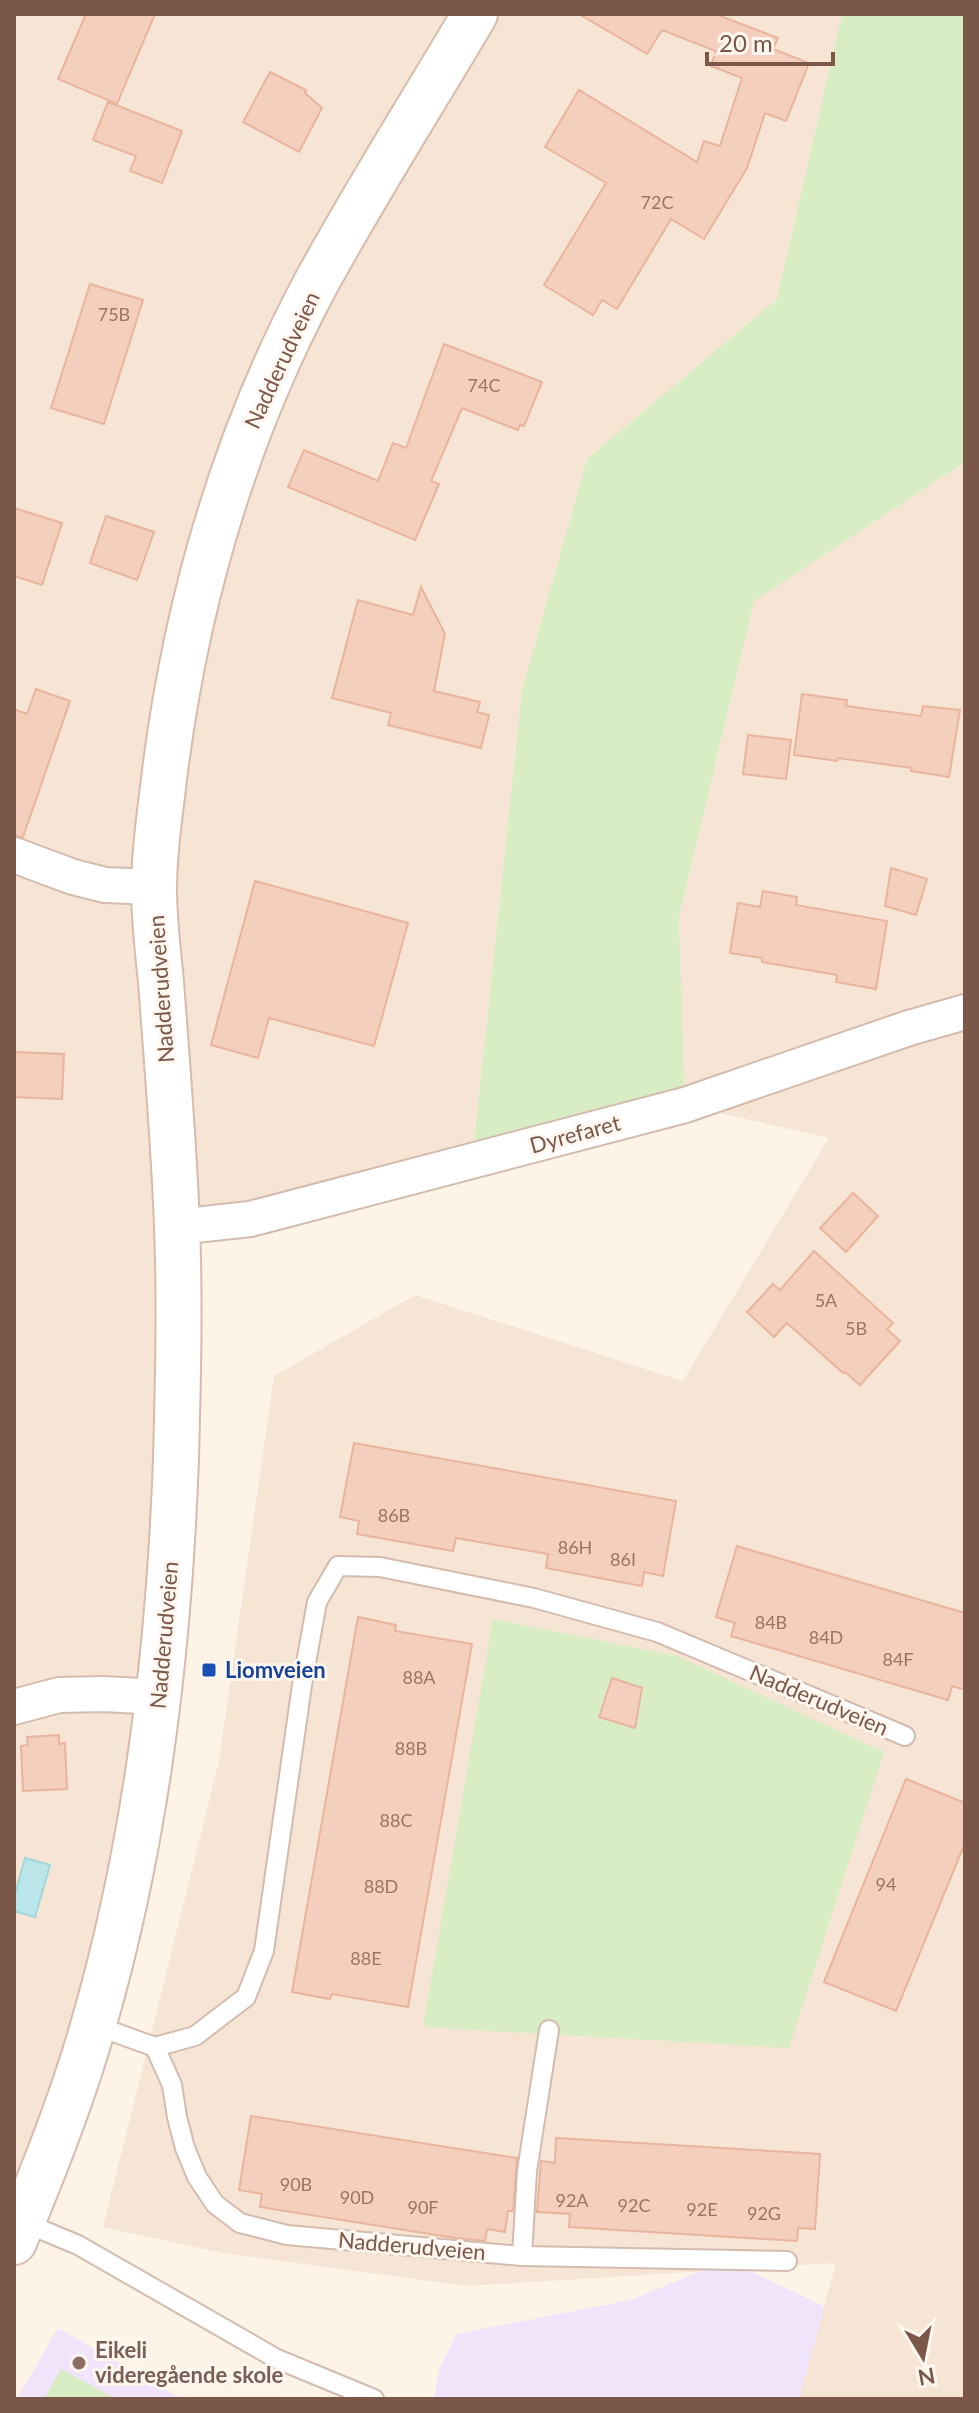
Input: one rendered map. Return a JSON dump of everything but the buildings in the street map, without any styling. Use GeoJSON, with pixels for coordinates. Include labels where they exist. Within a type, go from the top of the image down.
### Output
{"type":"FeatureCollection","features":[{"type":"Feature","properties":{"kind":"main road","name":"Nadderudveien"},"geometry":{"type":"LineString","coordinates":[[18,2232],[94,2025],[142,1814],[160,1697],[175,1498],[179,1324],[177,1227],[154,887],[161,798],[191,615],[246,437],[314,287],[475,14]]}},
{"type":"Feature","properties":{"kind":"street"},"geometry":{"type":"LineString","coordinates":[[14,855],[73,877],[105,885],[154,887]]}},
{"type":"Feature","properties":{"kind":"street","name":"Dyrefaret"},"geometry":{"type":"LineString","coordinates":[[177,1227],[250,1219],[685,1105],[909,1028],[965,1012]]}},
{"type":"Feature","properties":{"kind":"street"},"geometry":{"type":"LineString","coordinates":[[14,1707],[59,1695],[160,1697]]}},
{"type":"Feature","properties":{"kind":"lane","name":"Nadderudveien"},"geometry":{"type":"LineString","coordinates":[[787,2261],[522,2256],[287,2235],[240,2223],[215,2204],[197,2177],[185,2148],[172,2085],[155,2047],[195,2036],[246,1997],[264,1951],[317,1602],[338,1566],[380,1567],[534,1598],[657,1632],[905,1736]]}},
{"type":"Feature","properties":{"kind":"lane"},"geometry":{"type":"LineString","coordinates":[[94,2025],[155,2047]]}},
{"type":"Feature","properties":{"kind":"lane"},"geometry":{"type":"LineString","coordinates":[[522,2256],[527,2171],[549,2030]]}},
{"type":"Feature","properties":{"kind":"lane"},"geometry":{"type":"LineString","coordinates":[[18,2232],[78,2245],[277,2359],[374,2399]]}},
{"type":"Feature","properties":{"kind":"shaded area"},"geometry":{"type":"Polygon","coordinates":[[[14,14],[842,14],[777,299],[587,459],[522,690],[472,1161],[177,1228],[139,1844],[14,2239],[14,14]]]}},
{"type":"Feature","properties":{"kind":"shaded area"},"geometry":{"type":"Polygon","coordinates":[[[965,462],[965,2399],[799,2399],[836,2263],[467,2286],[222,2253],[103,2227],[219,1761],[274,1376],[415,1295],[683,1381],[829,1138],[685,1105],[679,917],[754,601],[965,462]]]}},
{"type":"Feature","properties":{"kind":"shaded area"},"geometry":{"type":"Polygon","coordinates":[[[727,2260],[825,2307],[799,2399],[434,2399],[439,2370],[456,2334],[631,2300],[727,2260]]]}},
{"type":"Feature","properties":{"kind":"shaded area","name":"Eikeli videregående skole"},"geometry":{"type":"Polygon","coordinates":[[[58,2328],[182,2399],[17,2399],[58,2328]]]}},
{"type":"Feature","properties":{"kind":"green space"},"geometry":{"type":"Polygon","coordinates":[[[842,14],[965,14],[965,462],[754,601],[679,917],[685,1105],[472,1161],[522,690],[587,459],[777,299],[842,14]]]}},
{"type":"Feature","properties":{"kind":"green space"},"geometry":{"type":"Polygon","coordinates":[[[493,1619],[677,1656],[884,1752],[789,2048],[423,2027],[493,1619]]]}},
{"type":"Feature","properties":{"kind":"green space"},"geometry":{"type":"Polygon","coordinates":[[[61,2369],[116,2399],[44,2399],[61,2369]]]}},
{"type":"Feature","properties":{"kind":"water"},"geometry":{"type":"Polygon","coordinates":[[[25,1858],[50,1865],[35,1917],[14,1911],[14,1898],[25,1858]]]}},
{"type":"Feature","properties":{"kind":"place","name":"Liomveien"},"geometry":{"type":"Point","coordinates":[209,1670]}},
{"type":"Feature","properties":{"kind":"place","name":"Eikeli videregående skole"},"geometry":{"type":"Point","coordinates":[79,2363]}}]}
